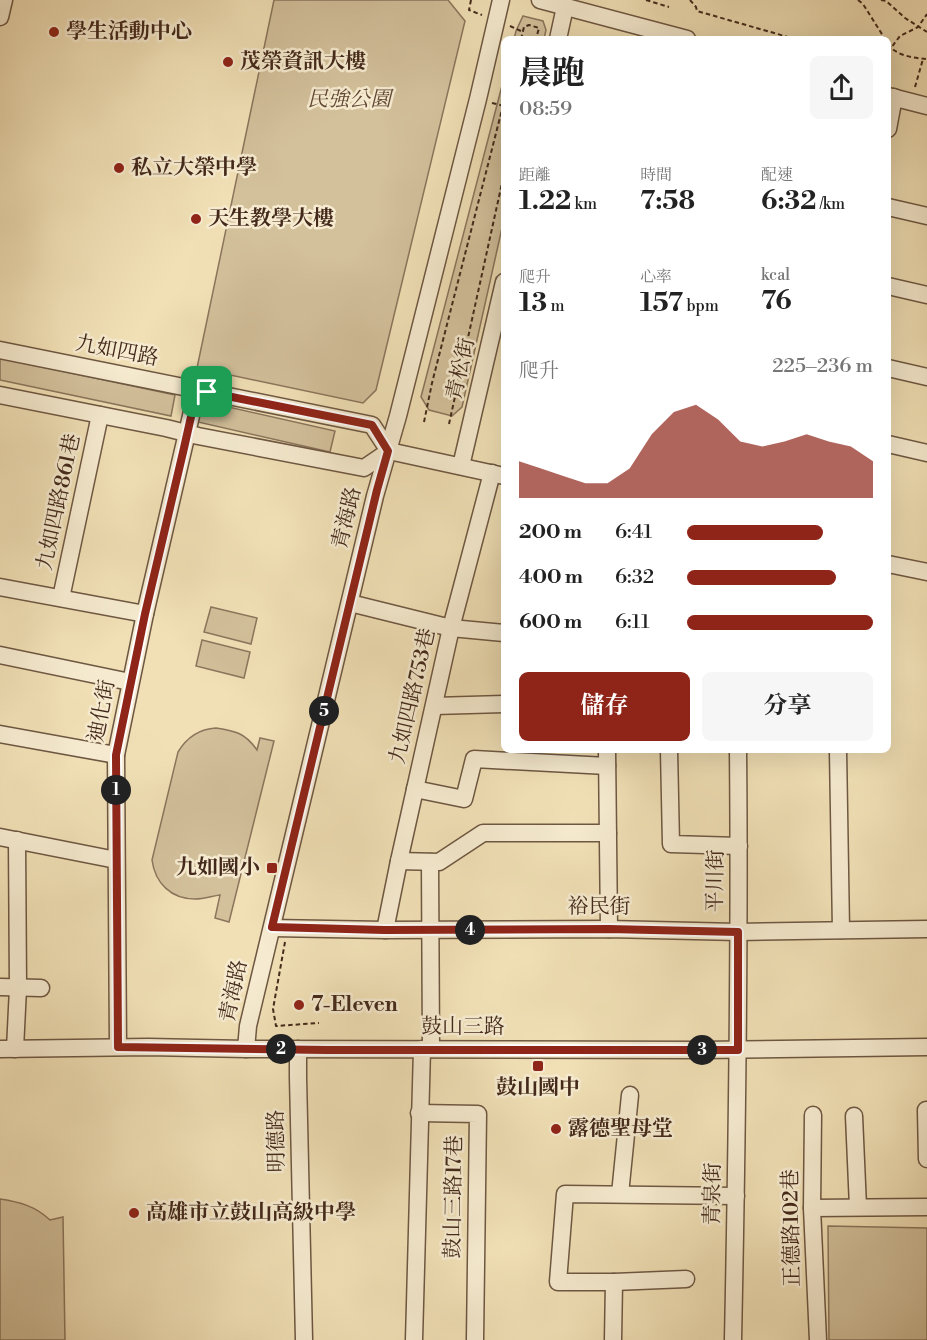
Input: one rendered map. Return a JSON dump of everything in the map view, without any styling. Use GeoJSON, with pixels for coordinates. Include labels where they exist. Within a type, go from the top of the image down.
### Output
{"type":"FeatureCollection","features":[{"type":"Feature","properties":{"kind":"street"},"geometry":{"type":"LineString","coordinates":[[0,17],[4,0]]}},
{"type":"Feature","properties":{"kind":"street","name":"青海路"},"geometry":{"type":"LineString","coordinates":[[246,1049],[248,1026],[377,490],[478,99],[501,0]]}},
{"type":"Feature","properties":{"kind":"street"},"geometry":{"type":"LineString","coordinates":[[540,0],[674,36]]}},
{"type":"Feature","properties":{"kind":"street"},"geometry":{"type":"LineString","coordinates":[[559,36],[566,7]]}},
{"type":"Feature","properties":{"kind":"street"},"geometry":{"type":"LineString","coordinates":[[891,97],[927,106]]}},
{"type":"Feature","properties":{"kind":"street"},"geometry":{"type":"LineString","coordinates":[[891,208],[927,216]]}},
{"type":"Feature","properties":{"kind":"street"},"geometry":{"type":"LineString","coordinates":[[891,287],[927,295]]}},
{"type":"Feature","properties":{"kind":"street","name":"青松街"},"geometry":{"type":"LineString","coordinates":[[461,466],[501,305]]}},
{"type":"Feature","properties":{"kind":"street","name":"九如四路"},"geometry":{"type":"LineString","coordinates":[[0,350],[372,425],[388,451]]}},
{"type":"Feature","properties":{"kind":"street"},"geometry":{"type":"LineString","coordinates":[[891,369],[927,377]]}},
{"type":"Feature","properties":{"kind":"street","name":"迪化街"},"geometry":{"type":"LineString","coordinates":[[118,1047],[116,755],[145,614],[197,390]]}},
{"type":"Feature","properties":{"kind":"street"},"geometry":{"type":"LineString","coordinates":[[0,395],[364,468],[388,451],[498,474]]}},
{"type":"Feature","properties":{"kind":"street","name":"九如四路861巷"},"geometry":{"type":"LineString","coordinates":[[61,598],[100,415]]}},
{"type":"Feature","properties":{"kind":"street"},"geometry":{"type":"LineString","coordinates":[[891,445],[927,453]]}},
{"type":"Feature","properties":{"kind":"street","name":"九如四路753巷"},"geometry":{"type":"LineString","coordinates":[[384,930],[451,628],[498,474]]}},
{"type":"Feature","properties":{"kind":"street"},"geometry":{"type":"LineString","coordinates":[[891,565],[927,572]]}},
{"type":"Feature","properties":{"kind":"street"},"geometry":{"type":"LineString","coordinates":[[0,586],[145,614]]}},
{"type":"Feature","properties":{"kind":"street"},"geometry":{"type":"LineString","coordinates":[[350,603],[451,628],[501,633]]}},
{"type":"Feature","properties":{"kind":"street"},"geometry":{"type":"LineString","coordinates":[[0,655],[130,682]]}},
{"type":"Feature","properties":{"kind":"street"},"geometry":{"type":"LineString","coordinates":[[434,706],[501,704]]}},
{"type":"Feature","properties":{"kind":"street"},"geometry":{"type":"LineString","coordinates":[[0,734],[116,755]]}},
{"type":"Feature","properties":{"kind":"street"},"geometry":{"type":"LineString","coordinates":[[669,753],[671,844],[739,846]]}},
{"type":"Feature","properties":{"kind":"street","name":"平川街"},"geometry":{"type":"LineString","coordinates":[[738,753],[738,1050]]}},
{"type":"Feature","properties":{"kind":"street"},"geometry":{"type":"LineString","coordinates":[[838,753],[841,930]]}},
{"type":"Feature","properties":{"kind":"street"},"geometry":{"type":"LineString","coordinates":[[415,789],[464,799],[474,759],[536,756],[607,758],[609,929]]}},
{"type":"Feature","properties":{"kind":"street"},"geometry":{"type":"LineString","coordinates":[[399,861],[439,862],[483,833],[608,833]]}},
{"type":"Feature","properties":{"kind":"street"},"geometry":{"type":"LineString","coordinates":[[7,1049],[18,988],[8,839],[116,860]]}},
{"type":"Feature","properties":{"kind":"street","name":"鼓山三路17巷"},"geometry":{"type":"LineString","coordinates":[[414,1340],[419,1113],[426,1049],[430,861]]}},
{"type":"Feature","properties":{"kind":"street","name":"裕民街"},"geometry":{"type":"LineString","coordinates":[[272,927],[738,932],[927,929]]}},
{"type":"Feature","properties":{"kind":"street"},"geometry":{"type":"LineString","coordinates":[[0,987],[41,988]]}},
{"type":"Feature","properties":{"kind":"street","name":"鼓山三路"},"geometry":{"type":"LineString","coordinates":[[7,1049],[118,1047],[738,1050],[927,1047]]}},
{"type":"Feature","properties":{"kind":"street","name":"明德路"},"geometry":{"type":"LineString","coordinates":[[298,1049],[304,1340]]}},
{"type":"Feature","properties":{"kind":"street","name":"青泉街"},"geometry":{"type":"LineString","coordinates":[[733,1340],[738,1050]]}},
{"type":"Feature","properties":{"kind":"street"},"geometry":{"type":"LineString","coordinates":[[620,1194],[630,1095]]}},
{"type":"Feature","properties":{"kind":"street"},"geometry":{"type":"LineString","coordinates":[[926,1110],[927,1159]]}},
{"type":"Feature","properties":{"kind":"street","name":"鼓山三路17巷"},"geometry":{"type":"LineString","coordinates":[[419,1113],[478,1113],[475,1340]]}},
{"type":"Feature","properties":{"kind":"street","name":"正德路102巷"},"geometry":{"type":"LineString","coordinates":[[813,1115],[812,1208],[818,1340]]}},
{"type":"Feature","properties":{"kind":"street"},"geometry":{"type":"LineString","coordinates":[[854,1116],[858,1207]]}},
{"type":"Feature","properties":{"kind":"street"},"geometry":{"type":"LineString","coordinates":[[686,1279],[558,1282],[565,1194],[736,1196]]}},
{"type":"Feature","properties":{"kind":"street"},"geometry":{"type":"LineString","coordinates":[[812,1208],[927,1207]]}},
{"type":"Feature","properties":{"kind":"street"},"geometry":{"type":"LineString","coordinates":[[613,1340],[614,1282]]}},
{"type":"Feature","properties":{"kind":"path"},"geometry":{"type":"LineString","coordinates":[[469,10],[471,0]]}},
{"type":"Feature","properties":{"kind":"path"},"geometry":{"type":"LineString","coordinates":[[646,0],[669,7]]}},
{"type":"Feature","properties":{"kind":"path"},"geometry":{"type":"LineString","coordinates":[[690,0],[697,11],[784,36]]}},
{"type":"Feature","properties":{"kind":"path"},"geometry":{"type":"LineString","coordinates":[[858,0],[863,4],[883,36]]}},
{"type":"Feature","properties":{"kind":"path"},"geometry":{"type":"LineString","coordinates":[[881,0],[887,1],[905,18],[927,32]]}},
{"type":"Feature","properties":{"kind":"path"},"geometry":{"type":"LineString","coordinates":[[891,47],[900,36],[918,27],[927,14]]}},
{"type":"Feature","properties":{"kind":"path"},"geometry":{"type":"LineString","coordinates":[[522,36],[524,27],[529,25],[539,28],[537,36]]}},
{"type":"Feature","properties":{"kind":"path"},"geometry":{"type":"LineString","coordinates":[[891,51],[927,59]]}},
{"type":"Feature","properties":{"kind":"path"},"geometry":{"type":"LineString","coordinates":[[424,422],[501,114]]}},
{"type":"Feature","properties":{"kind":"path"},"geometry":{"type":"LineString","coordinates":[[449,424],[501,188]]}},
{"type":"Feature","properties":{"kind":"path"},"geometry":{"type":"LineString","coordinates":[[286,939],[273,1009],[276,1026],[319,1023]]}},
{"type":"Feature","properties":{"kind":"green space","name":"民強公園"},"geometry":{"type":"Polygon","coordinates":[[[274,0],[448,0],[465,21],[376,390],[363,403],[197,368],[274,0]]]}},
{"type":"Feature","properties":{"kind":"green space"},"geometry":{"type":"Polygon","coordinates":[[[523,16],[543,21],[546,30],[545,36],[515,36],[523,16]]]}},
{"type":"Feature","properties":{"kind":"green space"},"geometry":{"type":"Polygon","coordinates":[[[501,90],[501,232],[462,407],[452,416],[429,410],[421,397],[501,90]]]}},
{"type":"Feature","properties":{"kind":"green space"},"geometry":{"type":"Polygon","coordinates":[[[0,358],[175,395],[171,416],[0,380],[0,358]]]}},
{"type":"Feature","properties":{"kind":"green space"},"geometry":{"type":"Polygon","coordinates":[[[202,401],[335,431],[330,452],[198,422],[202,401]]]}},
{"type":"Feature","properties":{"kind":"green space"},"geometry":{"type":"Polygon","coordinates":[[[211,607],[257,618],[251,644],[204,632],[211,607]]]}},
{"type":"Feature","properties":{"kind":"green space"},"geometry":{"type":"Polygon","coordinates":[[[202,640],[250,652],[244,678],[196,666],[202,640]]]}},
{"type":"Feature","properties":{"kind":"green space"},"geometry":{"type":"Polygon","coordinates":[[[216,728],[240,734],[257,750],[260,738],[274,741],[229,922],[215,918],[220,895],[195,899],[172,893],[157,876],[152,860],[178,752],[194,735],[216,728]]]}},
{"type":"Feature","properties":{"kind":"green space"},"geometry":{"type":"Polygon","coordinates":[[[0,1199],[27,1205],[50,1220],[63,1217],[65,1340],[0,1340],[0,1199]]]}},
{"type":"Feature","properties":{"kind":"green space"},"geometry":{"type":"Polygon","coordinates":[[[828,1226],[927,1228],[927,1340],[829,1340],[828,1226]]]}},
{"type":"Feature","properties":{"kind":"place","name":"學生活動中心"},"geometry":{"type":"Point","coordinates":[54,32]}},
{"type":"Feature","properties":{"kind":"place","name":"茂榮資訊大樓"},"geometry":{"type":"Point","coordinates":[228,62]}},
{"type":"Feature","properties":{"kind":"place","name":"私立大榮中學"},"geometry":{"type":"Point","coordinates":[119,168]}},
{"type":"Feature","properties":{"kind":"place","name":"天生教學大樓"},"geometry":{"type":"Point","coordinates":[196,219]}},
{"type":"Feature","properties":{"kind":"place","name":"九如國小"},"geometry":{"type":"Point","coordinates":[272,868]}},
{"type":"Feature","properties":{"kind":"place","name":"7-Eleven"},"geometry":{"type":"Point","coordinates":[299,1005]}},
{"type":"Feature","properties":{"kind":"place","name":"鼓山國中"},"geometry":{"type":"Point","coordinates":[538,1066]}},
{"type":"Feature","properties":{"kind":"place","name":"露德聖母堂"},"geometry":{"type":"Point","coordinates":[556,1129]}},
{"type":"Feature","properties":{"kind":"place","name":"高雄市立鼓山高級中學"},"geometry":{"type":"Point","coordinates":[134,1213]}},
{"type":"Feature","properties":{"kind":"route"},"geometry":{"type":"LineString","coordinates":[[197,390],[207,392],[372,425],[388,451],[272,927],[738,932],[738,1050],[326,1050],[118,1047],[116,755],[145,614],[197,390]]}}]}
